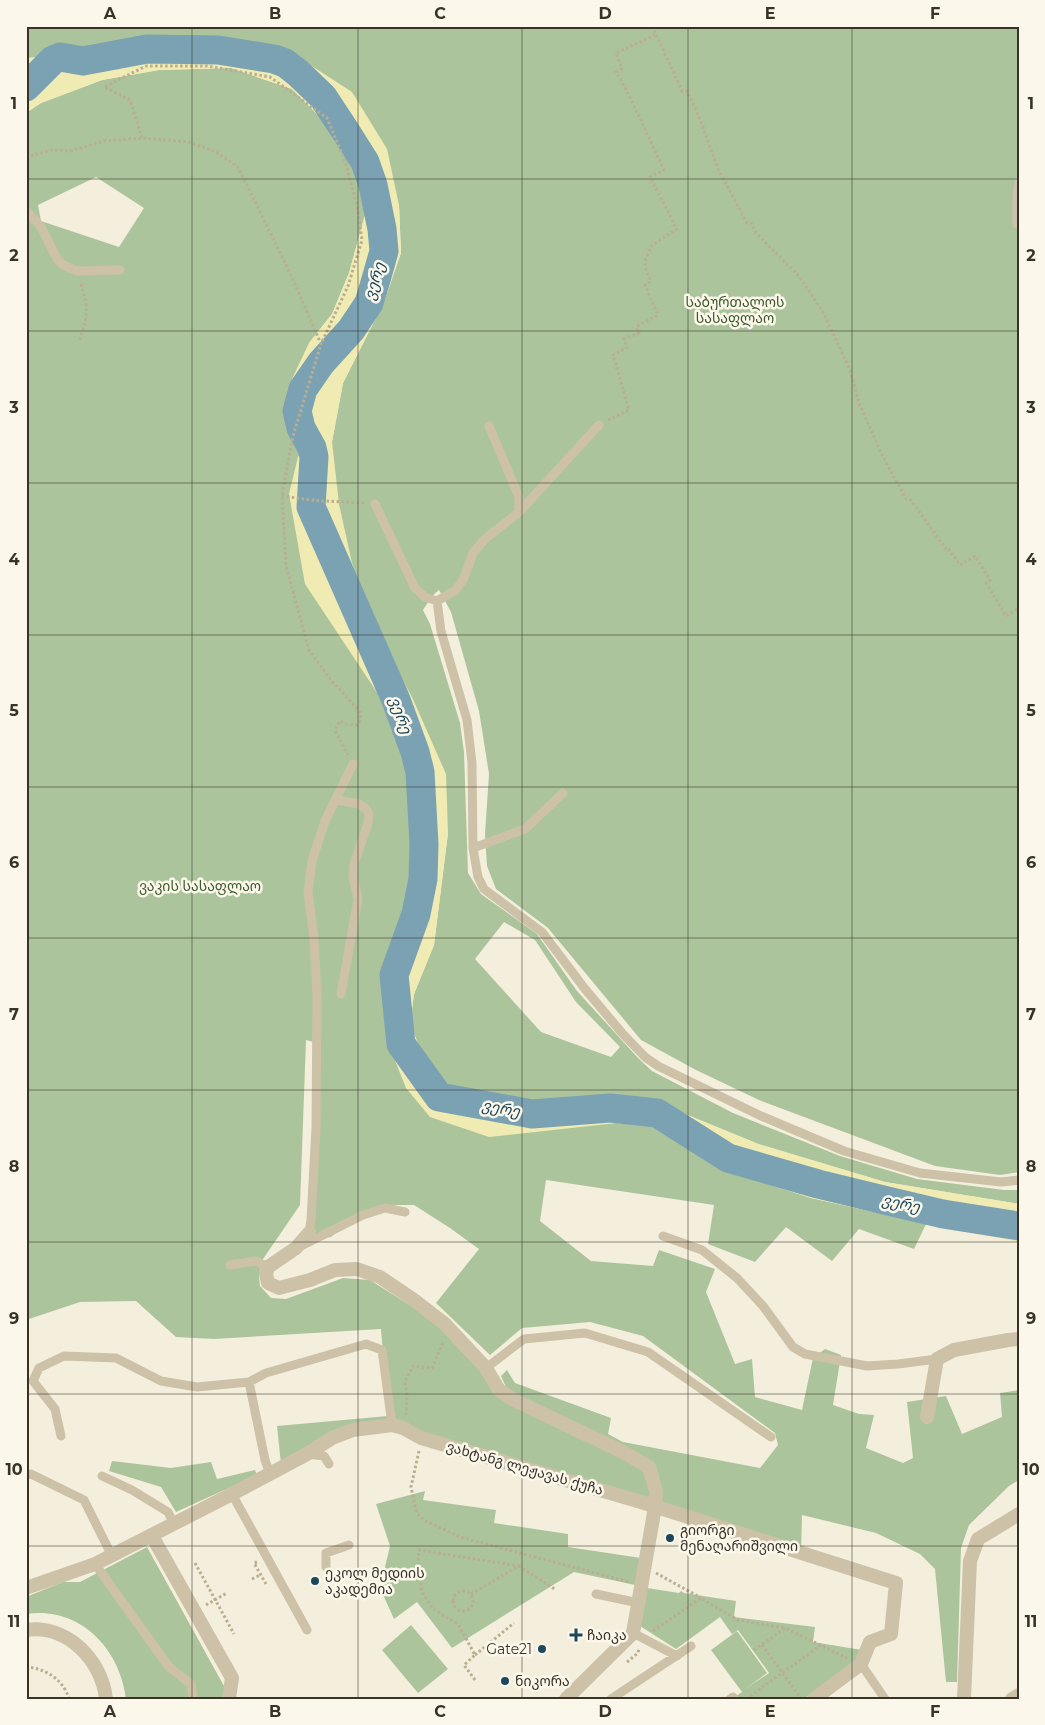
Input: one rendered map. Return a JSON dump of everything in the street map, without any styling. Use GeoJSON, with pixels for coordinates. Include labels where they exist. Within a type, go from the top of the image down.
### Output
{"type":"FeatureCollection","features":[{"type":"Feature","properties":{"kind":"street"},"geometry":{"type":"LineString","coordinates":[[309,1233],[296,1248],[268,1267],[266,1274],[268,1283],[279,1288],[310,1280],[335,1270],[357,1269],[380,1277],[445,1324],[486,1368],[499,1390],[514,1400],[623,1452],[649,1467],[656,1491],[655,1507],[638,1603],[638,1635],[566,1699]]}},
{"type":"Feature","properties":{"kind":"street"},"geometry":{"type":"LineString","coordinates":[[927,1417],[937,1359],[954,1350],[1008,1340],[1019,1340]]}},
{"type":"Feature","properties":{"kind":"street"},"geometry":{"type":"LineString","coordinates":[[26,1588],[95,1564],[112,1556],[270,1474],[332,1438],[353,1430],[397,1426]]}},
{"type":"Feature","properties":{"kind":"street","name":"ვახტანგ ლეჟავას ქუჩა"},"geometry":{"type":"LineString","coordinates":[[397,1426],[421,1438],[655,1507],[896,1583],[891,1634],[870,1642],[862,1664]]}},
{"type":"Feature","properties":{"kind":"street"},"geometry":{"type":"LineString","coordinates":[[964,1699],[970,1561],[978,1539],[1019,1514]]}},
{"type":"Feature","properties":{"kind":"street"},"geometry":{"type":"LineString","coordinates":[[152,1536],[232,1678],[229,1699]]}},
{"type":"Feature","properties":{"kind":"street"},"geometry":{"type":"LineString","coordinates":[[26,1630],[33,1629],[59,1634],[79,1646],[96,1666],[105,1689],[106,1699]]}},
{"type":"Feature","properties":{"kind":"street"},"geometry":{"type":"LineString","coordinates":[[814,1699],[862,1664]]}},
{"type":"Feature","properties":{"kind":"street"},"geometry":{"type":"LineString","coordinates":[[1012,1699],[1019,1695]]}},
{"type":"Feature","properties":{"kind":"lane"},"geometry":{"type":"LineString","coordinates":[[1017,224],[1019,182]]}},
{"type":"Feature","properties":{"kind":"lane"},"geometry":{"type":"LineString","coordinates":[[26,210],[41,227],[57,259],[63,265],[77,271],[120,270]]}},
{"type":"Feature","properties":{"kind":"lane"},"geometry":{"type":"LineString","coordinates":[[375,504],[415,588],[425,597],[437,601],[456,590],[464,578],[473,552],[485,539],[519,512],[599,425]]}},
{"type":"Feature","properties":{"kind":"lane"},"geometry":{"type":"LineString","coordinates":[[489,426],[519,497],[519,512]]}},
{"type":"Feature","properties":{"kind":"lane"},"geometry":{"type":"LineString","coordinates":[[437,601],[441,631],[467,720],[472,763],[473,848],[478,877],[484,889],[542,932],[585,989],[645,1057],[658,1066],[761,1116],[844,1151],[920,1173],[1001,1182],[1019,1180]]}},
{"type":"Feature","properties":{"kind":"lane"},"geometry":{"type":"LineString","coordinates":[[309,1233],[316,1128],[317,995],[314,938],[308,893],[312,861],[326,822],[353,764]]}},
{"type":"Feature","properties":{"kind":"lane"},"geometry":{"type":"LineString","coordinates":[[473,848],[525,829],[563,793]]}},
{"type":"Feature","properties":{"kind":"lane"},"geometry":{"type":"LineString","coordinates":[[336,800],[358,804],[366,809],[369,814],[368,823],[354,864],[353,877],[358,899],[341,994]]}},
{"type":"Feature","properties":{"kind":"lane"},"geometry":{"type":"LineString","coordinates":[[296,1248],[363,1215],[385,1208],[405,1212]]}},
{"type":"Feature","properties":{"kind":"lane"},"geometry":{"type":"LineString","coordinates":[[663,1236],[702,1250],[737,1278],[763,1306],[792,1347],[805,1354],[867,1366],[937,1359]]}},
{"type":"Feature","properties":{"kind":"lane"},"geometry":{"type":"LineString","coordinates":[[230,1265],[256,1261],[268,1267]]}},
{"type":"Feature","properties":{"kind":"lane"},"geometry":{"type":"LineString","coordinates":[[486,1368],[524,1338],[585,1333],[648,1352],[771,1437]]}},
{"type":"Feature","properties":{"kind":"lane"},"geometry":{"type":"LineString","coordinates":[[61,1436],[55,1409],[33,1381],[39,1368],[64,1356],[116,1358],[161,1381],[197,1387],[249,1382],[266,1373],[366,1344],[382,1350],[397,1426]]}},
{"type":"Feature","properties":{"kind":"lane"},"geometry":{"type":"LineString","coordinates":[[249,1382],[265,1460],[270,1474]]}},
{"type":"Feature","properties":{"kind":"lane"},"geometry":{"type":"LineString","coordinates":[[307,1454],[324,1456],[329,1464]]}},
{"type":"Feature","properties":{"kind":"lane"},"geometry":{"type":"LineString","coordinates":[[26,1475],[31,1474],[84,1500],[112,1556]]}},
{"type":"Feature","properties":{"kind":"lane"},"geometry":{"type":"LineString","coordinates":[[102,1476],[132,1490],[168,1512],[174,1524]]}},
{"type":"Feature","properties":{"kind":"lane"},"geometry":{"type":"LineString","coordinates":[[232,1494],[307,1630]]}},
{"type":"Feature","properties":{"kind":"lane"},"geometry":{"type":"LineString","coordinates":[[326,1567],[326,1553],[349,1545]]}},
{"type":"Feature","properties":{"kind":"lane"},"geometry":{"type":"LineString","coordinates":[[95,1564],[169,1667],[191,1684],[193,1699]]}},
{"type":"Feature","properties":{"kind":"lane"},"geometry":{"type":"LineString","coordinates":[[596,1594],[638,1603]]}},
{"type":"Feature","properties":{"kind":"lane"},"geometry":{"type":"LineString","coordinates":[[638,1635],[678,1656]]}},
{"type":"Feature","properties":{"kind":"lane"},"geometry":{"type":"LineString","coordinates":[[611,1699],[691,1646]]}},
{"type":"Feature","properties":{"kind":"lane"},"geometry":{"type":"LineString","coordinates":[[862,1664],[886,1699]]}},
{"type":"Feature","properties":{"kind":"path"},"geometry":{"type":"LineString","coordinates":[[652,26],[682,91],[687,91],[700,119],[718,169],[747,223],[751,223],[756,233],[799,276],[823,312],[850,370],[859,403],[882,455],[906,499],[910,499],[946,550],[948,548],[960,565],[975,556],[990,580],[986,583],[1006,616],[1019,608]]}},
{"type":"Feature","properties":{"kind":"path"},"geometry":{"type":"LineString","coordinates":[[599,425],[629,410],[613,355],[627,348],[624,339],[639,333],[636,327],[658,315],[644,285],[651,280],[646,272],[646,261],[652,245],[677,229],[650,177],[664,170],[630,96],[616,72],[622,68],[616,53],[655,35]]}},
{"type":"Feature","properties":{"kind":"path"},"geometry":{"type":"LineString","coordinates":[[142,138],[130,100],[104,87],[146,66],[207,66],[270,77],[326,118],[345,161],[358,205],[362,240],[348,286],[321,344],[294,436],[282,495],[286,566],[309,650],[331,680],[361,713],[360,720],[356,725],[340,721],[335,730],[353,764]]}},
{"type":"Feature","properties":{"kind":"path"},"geometry":{"type":"LineString","coordinates":[[26,157],[52,150],[70,151],[104,141],[142,138],[189,142],[216,152],[238,167],[291,276],[321,344]]}},
{"type":"Feature","properties":{"kind":"path"},"geometry":{"type":"LineString","coordinates":[[77,271],[87,301],[88,312],[80,340]]}},
{"type":"Feature","properties":{"kind":"path"},"geometry":{"type":"LineString","coordinates":[[282,495],[304,500],[375,504]]}},
{"type":"Feature","properties":{"kind":"path"},"geometry":{"type":"LineString","coordinates":[[397,1426],[407,1408],[405,1381],[413,1366],[432,1368],[443,1342],[453,1333]]}},
{"type":"Feature","properties":{"kind":"path"},"geometry":{"type":"LineString","coordinates":[[421,1438],[411,1487],[417,1514],[424,1520],[460,1537],[642,1586]]}},
{"type":"Feature","properties":{"kind":"path"},"geometry":{"type":"LineString","coordinates":[[475,1655],[458,1624],[433,1609],[422,1592],[418,1563],[419,1550],[519,1566],[556,1590]]}},
{"type":"Feature","properties":{"kind":"path"},"geometry":{"type":"LineString","coordinates":[[195,1563],[234,1634]]}},
{"type":"Feature","properties":{"kind":"path"},"geometry":{"type":"LineString","coordinates":[[254,1563],[267,1586]]}},
{"type":"Feature","properties":{"kind":"path"},"geometry":{"type":"LineString","coordinates":[[471,1594],[519,1566]]}},
{"type":"Feature","properties":{"kind":"path"},"geometry":{"type":"LineString","coordinates":[[645,1567],[738,1620],[784,1628],[862,1664]]}},
{"type":"Feature","properties":{"kind":"path"},"geometry":{"type":"LineString","coordinates":[[252,1579],[260,1575]]}},
{"type":"Feature","properties":{"kind":"path"},"geometry":{"type":"LineString","coordinates":[[465,1591],[471,1594],[473,1600],[471,1607],[462,1611],[456,1608],[453,1599],[456,1593],[465,1591]]}},
{"type":"Feature","properties":{"kind":"path"},"geometry":{"type":"LineString","coordinates":[[202,1607],[227,1593]]}},
{"type":"Feature","properties":{"kind":"path"},"geometry":{"type":"LineString","coordinates":[[638,1635],[701,1598]]}},
{"type":"Feature","properties":{"kind":"path"},"geometry":{"type":"LineString","coordinates":[[475,1680],[464,1665],[514,1623]]}},
{"type":"Feature","properties":{"kind":"path"},"geometry":{"type":"LineString","coordinates":[[754,1650],[784,1628]]}},
{"type":"Feature","properties":{"kind":"path"},"geometry":{"type":"LineString","coordinates":[[762,1645],[799,1695]]}},
{"type":"Feature","properties":{"kind":"path"},"geometry":{"type":"LineString","coordinates":[[746,1699],[821,1645]]}},
{"type":"Feature","properties":{"kind":"path"},"geometry":{"type":"LineString","coordinates":[[26,1668],[41,1670],[55,1678],[64,1686],[69,1699]]}},
{"type":"Feature","properties":{"kind":"green space"},"geometry":{"type":"Polygon","coordinates":[[[26,26],[1019,26],[1019,1172],[1000,1175],[935,1166],[759,1100],[696,1070],[641,1040],[548,928],[496,889],[487,866],[485,834],[489,774],[479,711],[451,612],[439,590],[432,596],[423,610],[430,624],[460,723],[464,752],[468,873],[481,894],[537,934],[577,991],[638,1058],[652,1071],[733,1113],[840,1156],[917,1179],[1004,1190],[1019,1190],[1019,1204],[885,1182],[761,1145],[651,1100],[635,1099],[537,1107],[491,1102],[617,1123],[653,1126],[740,1175],[811,1198],[926,1224],[914,1249],[859,1229],[832,1261],[786,1227],[755,1262],[708,1244],[714,1205],[546,1180],[540,1221],[591,1261],[653,1266],[659,1250],[715,1269],[706,1292],[735,1364],[752,1359],[755,1397],[802,1410],[813,1358],[825,1349],[841,1355],[833,1405],[859,1414],[874,1415],[866,1448],[903,1463],[913,1458],[907,1402],[946,1396],[962,1434],[1002,1417],[1000,1393],[1019,1390],[1019,1480],[1009,1486],[969,1525],[961,1548],[957,1682],[946,1682],[935,1569],[920,1554],[876,1533],[802,1515],[801,1554],[660,1505],[655,1470],[517,1395],[506,1387],[501,1376],[507,1370],[515,1383],[611,1418],[608,1434],[623,1442],[760,1468],[778,1445],[775,1433],[643,1336],[590,1322],[522,1328],[490,1355],[436,1303],[479,1249],[414,1205],[381,1205],[353,1220],[331,1237],[310,1240],[317,1043],[306,1040],[300,1205],[261,1262],[260,1286],[271,1298],[286,1299],[343,1278],[370,1280],[427,1316],[483,1369],[495,1390],[646,1469],[651,1503],[402,1429],[335,1435],[281,1464],[277,1426],[388,1416],[381,1329],[214,1339],[176,1337],[136,1301],[80,1302],[26,1320],[26,113],[41,103],[102,80],[159,70],[231,68],[292,89],[346,143],[369,200],[349,273],[332,314],[309,343],[332,442],[343,383],[384,302],[401,253],[399,205],[301,59],[206,46],[151,46],[83,55],[26,58],[26,26]],[[96,177],[38,205],[41,221],[119,247],[144,208],[96,177]],[[396,734],[410,767],[414,840],[408,913],[386,971],[406,1088],[478,1100],[442,1087],[424,1058],[410,1024],[414,994],[434,945],[448,833],[396,734]],[[504,922],[475,959],[541,1032],[611,1057],[620,1047],[576,1002],[535,940],[504,922]]]}},
{"type":"Feature","properties":{"kind":"green space"},"geometry":{"type":"Polygon","coordinates":[[[112,1461],[171,1468],[211,1462],[217,1479],[255,1470],[257,1475],[176,1512],[161,1487],[109,1471],[112,1461]]]}},
{"type":"Feature","properties":{"kind":"green space"},"geometry":{"type":"Polygon","coordinates":[[[425,1491],[423,1500],[496,1510],[494,1523],[568,1534],[568,1547],[641,1558],[635,1585],[574,1572],[452,1648],[417,1602],[394,1619],[380,1588],[390,1546],[376,1504],[425,1491]]]}},
{"type":"Feature","properties":{"kind":"green space"},"geometry":{"type":"Polygon","coordinates":[[[147,1547],[224,1686],[225,1699],[126,1699],[122,1680],[115,1663],[106,1648],[94,1634],[79,1624],[63,1617],[45,1613],[26,1614],[26,1597],[63,1582],[80,1582],[147,1547]]]}},
{"type":"Feature","properties":{"kind":"green space"},"geometry":{"type":"Polygon","coordinates":[[[647,1588],[679,1593],[681,1591],[736,1601],[734,1617],[815,1627],[813,1642],[868,1651],[804,1699],[732,1699],[742,1692],[711,1650],[737,1631],[767,1673],[745,1689],[769,1673],[738,1630],[732,1634],[720,1617],[676,1649],[640,1626],[647,1588]]]}},
{"type":"Feature","properties":{"kind":"green space"},"geometry":{"type":"Polygon","coordinates":[[[411,1625],[448,1669],[418,1693],[382,1650],[411,1625]]]}},
{"type":"Feature","properties":{"kind":"sand"},"geometry":{"type":"Polygon","coordinates":[[[150,46],[206,46],[301,59],[352,92],[387,149],[399,205],[401,253],[384,302],[343,383],[332,442],[339,504],[352,563],[379,637],[412,697],[446,774],[448,833],[434,945],[414,994],[410,1024],[424,1058],[442,1087],[481,1101],[537,1107],[635,1099],[651,1100],[755,1143],[885,1182],[1019,1204],[1019,1242],[811,1198],[740,1175],[653,1126],[617,1123],[489,1137],[430,1117],[406,1088],[388,1043],[386,971],[408,913],[414,840],[410,767],[382,700],[305,584],[289,494],[298,457],[308,439],[297,407],[292,379],[309,343],[332,314],[349,273],[369,201],[346,143],[292,89],[231,68],[159,70],[102,80],[41,103],[26,113],[26,58],[83,55],[150,46]]]}},
{"type":"Feature","properties":{"kind":"waterway","name":"ვერე"},"geometry":{"type":"LineString","coordinates":[[26,87],[53,60],[60,57],[83,61],[147,49],[218,50],[274,59],[285,63],[298,73],[323,97],[365,162],[373,185],[382,229],[384,251],[369,303],[351,330],[321,363],[303,389],[297,411],[301,428],[312,448],[314,457],[311,507],[396,700],[415,752],[420,772],[424,844],[423,879],[416,914],[394,975],[401,1044],[439,1097],[532,1114],[610,1108],[657,1113],[728,1158],[818,1184],[943,1214],[1019,1226]]}},
{"type":"Feature","properties":{"kind":"place","name":"გიორგი მენაღარიშვილი"},"geometry":{"type":"Point","coordinates":[670,1538]}},
{"type":"Feature","properties":{"kind":"place","name":"ეკოლ მედიის აკადემია"},"geometry":{"type":"Point","coordinates":[315,1581]}},
{"type":"Feature","properties":{"kind":"place","name":"ჩაიკა"},"geometry":{"type":"Point","coordinates":[576,1635]}},
{"type":"Feature","properties":{"kind":"place","name":"Gate21"},"geometry":{"type":"Point","coordinates":[542,1649]}},
{"type":"Feature","properties":{"kind":"place","name":"ნიკორა"},"geometry":{"type":"Point","coordinates":[505,1681]}},
{"type":"Feature","properties":{"kind":"park label","name":"საბურთალოს სასაფლაო"},"geometry":{"type":"Point","coordinates":[735,310]}},
{"type":"Feature","properties":{"kind":"park label","name":"ვაკის სასაფლაო"},"geometry":{"type":"Point","coordinates":[200,886]}}]}
